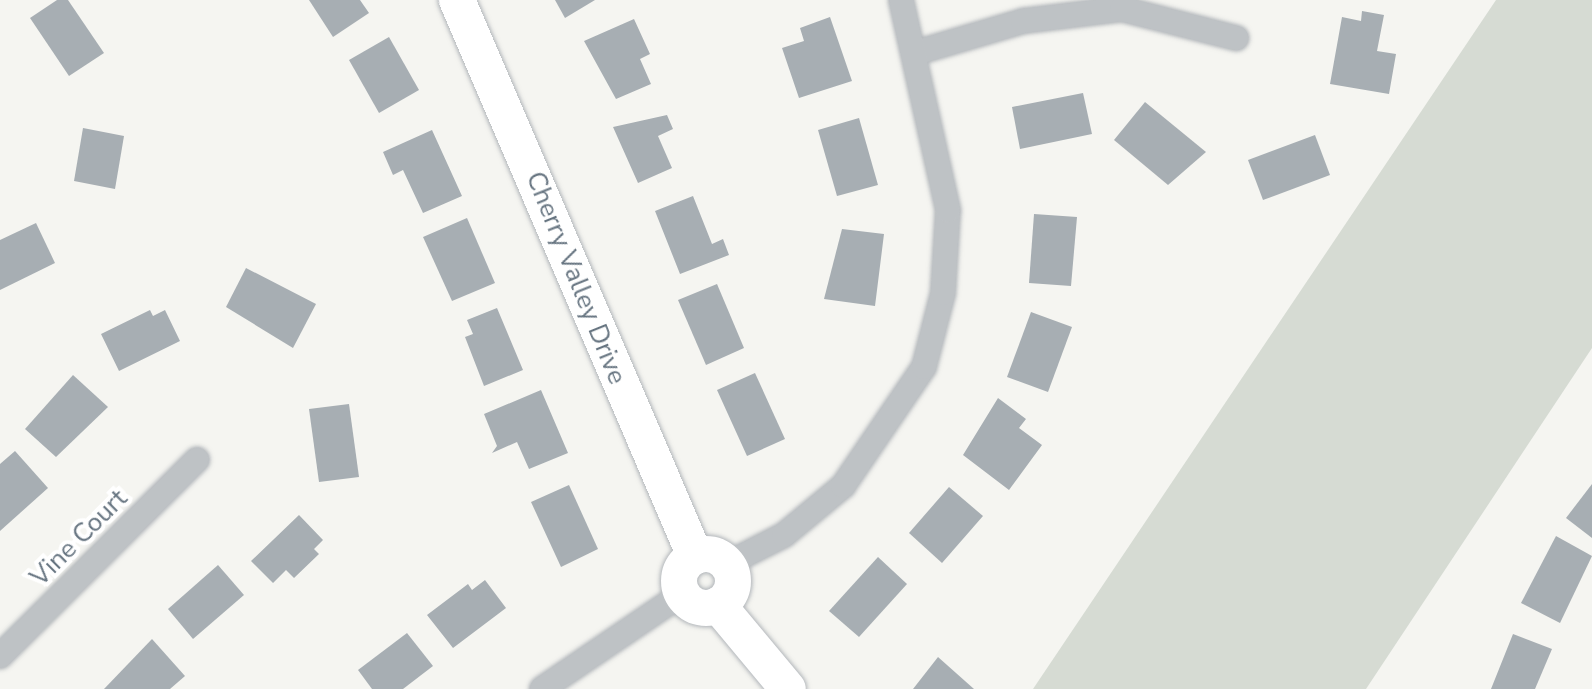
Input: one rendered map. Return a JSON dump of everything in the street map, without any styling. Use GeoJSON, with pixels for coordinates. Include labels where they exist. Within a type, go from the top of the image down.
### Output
{"type":"FeatureCollection","features":[{"type":"Feature","properties":{"kind":"street","name":"Cherry Valley Drive"},"geometry":{"type":"LineString","coordinates":[[457,0],[711,560]]}},
{"type":"Feature","properties":{"kind":"street"},"geometry":{"type":"LineString","coordinates":[[682,594],[684,565],[711,560],[784,535],[843,486],[924,367],[943,293],[948,210],[901,0]]}},
{"type":"Feature","properties":{"kind":"street"},"geometry":{"type":"LineString","coordinates":[[915,53],[1023,21],[1122,9],[1236,38]]}},
{"type":"Feature","properties":{"kind":"street","name":"Vine Court"},"geometry":{"type":"LineString","coordinates":[[0,656],[197,460]]}},
{"type":"Feature","properties":{"kind":"street"},"geometry":{"type":"LineString","coordinates":[[682,594],[704,608],[718,605],[732,588],[711,560]]}},
{"type":"Feature","properties":{"kind":"street"},"geometry":{"type":"LineString","coordinates":[[542,689],[682,594]]}},
{"type":"Feature","properties":{"kind":"street"},"geometry":{"type":"LineString","coordinates":[[718,605],[788,689]]}},
{"type":"Feature","properties":{"kind":"shaded area"},"geometry":{"type":"Polygon","coordinates":[[[1496,0],[1592,0],[1592,348],[1366,689],[1033,689],[1496,0]]]}},
{"type":"Feature","properties":{"kind":"building"},"geometry":{"type":"Polygon","coordinates":[[[57,0],[68,0],[104,53],[69,76],[30,18],[57,0]]]}},
{"type":"Feature","properties":{"kind":"building"},"geometry":{"type":"Polygon","coordinates":[[[309,0],[360,0],[369,13],[333,37],[309,0]]]}},
{"type":"Feature","properties":{"kind":"building"},"geometry":{"type":"Polygon","coordinates":[[[555,0],[595,0],[565,18],[555,0]]]}},
{"type":"Feature","properties":{"kind":"building"},"geometry":{"type":"Polygon","coordinates":[[[1362,11],[1384,15],[1377,51],[1396,54],[1389,94],[1330,84],[1342,17],[1361,21],[1362,11]]]}},
{"type":"Feature","properties":{"kind":"building"},"geometry":{"type":"Polygon","coordinates":[[[830,17],[852,81],[799,98],[782,48],[804,41],[800,28],[830,17]]]}},
{"type":"Feature","properties":{"kind":"building"},"geometry":{"type":"Polygon","coordinates":[[[634,19],[650,54],[640,59],[651,84],[616,99],[584,41],[634,19]]]}},
{"type":"Feature","properties":{"kind":"building"},"geometry":{"type":"Polygon","coordinates":[[[389,37],[419,90],[379,113],[349,60],[389,37]]]}},
{"type":"Feature","properties":{"kind":"building"},"geometry":{"type":"Polygon","coordinates":[[[1083,93],[1092,134],[1020,149],[1012,107],[1083,93]]]}},
{"type":"Feature","properties":{"kind":"building"},"geometry":{"type":"Polygon","coordinates":[[[1145,102],[1206,152],[1168,185],[1114,140],[1145,102]]]}},
{"type":"Feature","properties":{"kind":"building"},"geometry":{"type":"Polygon","coordinates":[[[667,115],[673,129],[658,136],[672,168],[638,183],[613,127],[667,115]]]}},
{"type":"Feature","properties":{"kind":"building"},"geometry":{"type":"Polygon","coordinates":[[[859,118],[878,185],[837,196],[818,130],[859,118]]]}},
{"type":"Feature","properties":{"kind":"building"},"geometry":{"type":"Polygon","coordinates":[[[83,128],[124,136],[115,189],[74,181],[83,128]]]}},
{"type":"Feature","properties":{"kind":"building"},"geometry":{"type":"Polygon","coordinates":[[[432,130],[462,196],[423,213],[403,170],[393,175],[383,152],[432,130]]]}},
{"type":"Feature","properties":{"kind":"building"},"geometry":{"type":"Polygon","coordinates":[[[1315,135],[1330,175],[1263,200],[1248,160],[1315,135]]]}},
{"type":"Feature","properties":{"kind":"building"},"geometry":{"type":"Polygon","coordinates":[[[693,196],[712,244],[723,239],[729,255],[680,274],[655,211],[693,196]]]}},
{"type":"Feature","properties":{"kind":"building"},"geometry":{"type":"Polygon","coordinates":[[[1034,214],[1077,217],[1071,286],[1029,283],[1034,214]]]}},
{"type":"Feature","properties":{"kind":"building"},"geometry":{"type":"Polygon","coordinates":[[[467,218],[495,283],[452,301],[423,237],[467,218]]]}},
{"type":"Feature","properties":{"kind":"building"},"geometry":{"type":"Polygon","coordinates":[[[36,223],[55,263],[0,290],[0,240],[36,223]]]}},
{"type":"Feature","properties":{"kind":"building"},"geometry":{"type":"Polygon","coordinates":[[[842,229],[884,234],[875,306],[824,299],[842,229]]]}},
{"type":"Feature","properties":{"kind":"building"},"geometry":{"type":"Polygon","coordinates":[[[246,268],[316,304],[293,348],[226,307],[246,268]]]}},
{"type":"Feature","properties":{"kind":"building"},"geometry":{"type":"Polygon","coordinates":[[[717,284],[744,348],[706,365],[678,300],[717,284]]]}},
{"type":"Feature","properties":{"kind":"building"},"geometry":{"type":"Polygon","coordinates":[[[497,308],[523,370],[484,386],[465,337],[473,334],[467,320],[497,308]]]}},
{"type":"Feature","properties":{"kind":"building"},"geometry":{"type":"Polygon","coordinates":[[[150,310],[153,316],[165,310],[180,341],[119,371],[101,334],[150,310]]]}},
{"type":"Feature","properties":{"kind":"building"},"geometry":{"type":"Polygon","coordinates":[[[1031,312],[1072,327],[1048,392],[1007,377],[1031,312]]]}},
{"type":"Feature","properties":{"kind":"building"},"geometry":{"type":"Polygon","coordinates":[[[755,373],[785,439],[747,456],[717,390],[755,373]]]}},
{"type":"Feature","properties":{"kind":"building"},"geometry":{"type":"Polygon","coordinates":[[[73,375],[108,407],[56,457],[25,429],[73,375]]]}},
{"type":"Feature","properties":{"kind":"building"},"geometry":{"type":"Polygon","coordinates":[[[541,390],[568,453],[529,469],[517,442],[492,453],[497,446],[484,414],[541,390]]]}},
{"type":"Feature","properties":{"kind":"building"},"geometry":{"type":"Polygon","coordinates":[[[998,398],[1026,419],[1019,428],[1042,445],[1009,490],[963,455],[998,398]]]}},
{"type":"Feature","properties":{"kind":"building"},"geometry":{"type":"Polygon","coordinates":[[[349,404],[359,477],[319,482],[309,409],[349,404]]]}},
{"type":"Feature","properties":{"kind":"building"},"geometry":{"type":"Polygon","coordinates":[[[15,451],[48,488],[0,531],[0,464],[15,451]]]}},
{"type":"Feature","properties":{"kind":"building"},"geometry":{"type":"Polygon","coordinates":[[[1592,484],[1592,538],[1566,518],[1592,484]]]}},
{"type":"Feature","properties":{"kind":"building"},"geometry":{"type":"Polygon","coordinates":[[[569,485],[598,549],[561,567],[531,502],[569,485]]]}},
{"type":"Feature","properties":{"kind":"building"},"geometry":{"type":"Polygon","coordinates":[[[949,487],[983,516],[942,563],[909,533],[949,487]]]}},
{"type":"Feature","properties":{"kind":"building"},"geometry":{"type":"Polygon","coordinates":[[[299,515],[323,540],[314,549],[319,554],[294,578],[286,570],[273,583],[251,561],[299,515]]]}},
{"type":"Feature","properties":{"kind":"building"},"geometry":{"type":"Polygon","coordinates":[[[1556,536],[1592,556],[1560,623],[1521,603],[1556,536]]]}},
{"type":"Feature","properties":{"kind":"building"},"geometry":{"type":"Polygon","coordinates":[[[878,557],[907,584],[859,637],[829,611],[878,557]]]}},
{"type":"Feature","properties":{"kind":"building"},"geometry":{"type":"Polygon","coordinates":[[[218,565],[244,595],[193,639],[168,609],[218,565]]]}},
{"type":"Feature","properties":{"kind":"building"},"geometry":{"type":"Polygon","coordinates":[[[485,580],[506,608],[453,648],[427,615],[468,584],[472,590],[485,580]]]}},
{"type":"Feature","properties":{"kind":"building"},"geometry":{"type":"Polygon","coordinates":[[[407,633],[433,666],[403,689],[372,689],[358,670],[407,633]]]}},
{"type":"Feature","properties":{"kind":"building"},"geometry":{"type":"Polygon","coordinates":[[[1513,634],[1552,649],[1535,689],[1491,689],[1513,634]]]}},
{"type":"Feature","properties":{"kind":"building"},"geometry":{"type":"Polygon","coordinates":[[[152,639],[185,676],[170,689],[104,689],[152,639]]]}},
{"type":"Feature","properties":{"kind":"building"},"geometry":{"type":"Polygon","coordinates":[[[938,657],[974,689],[913,689],[938,657]]]}}]}
